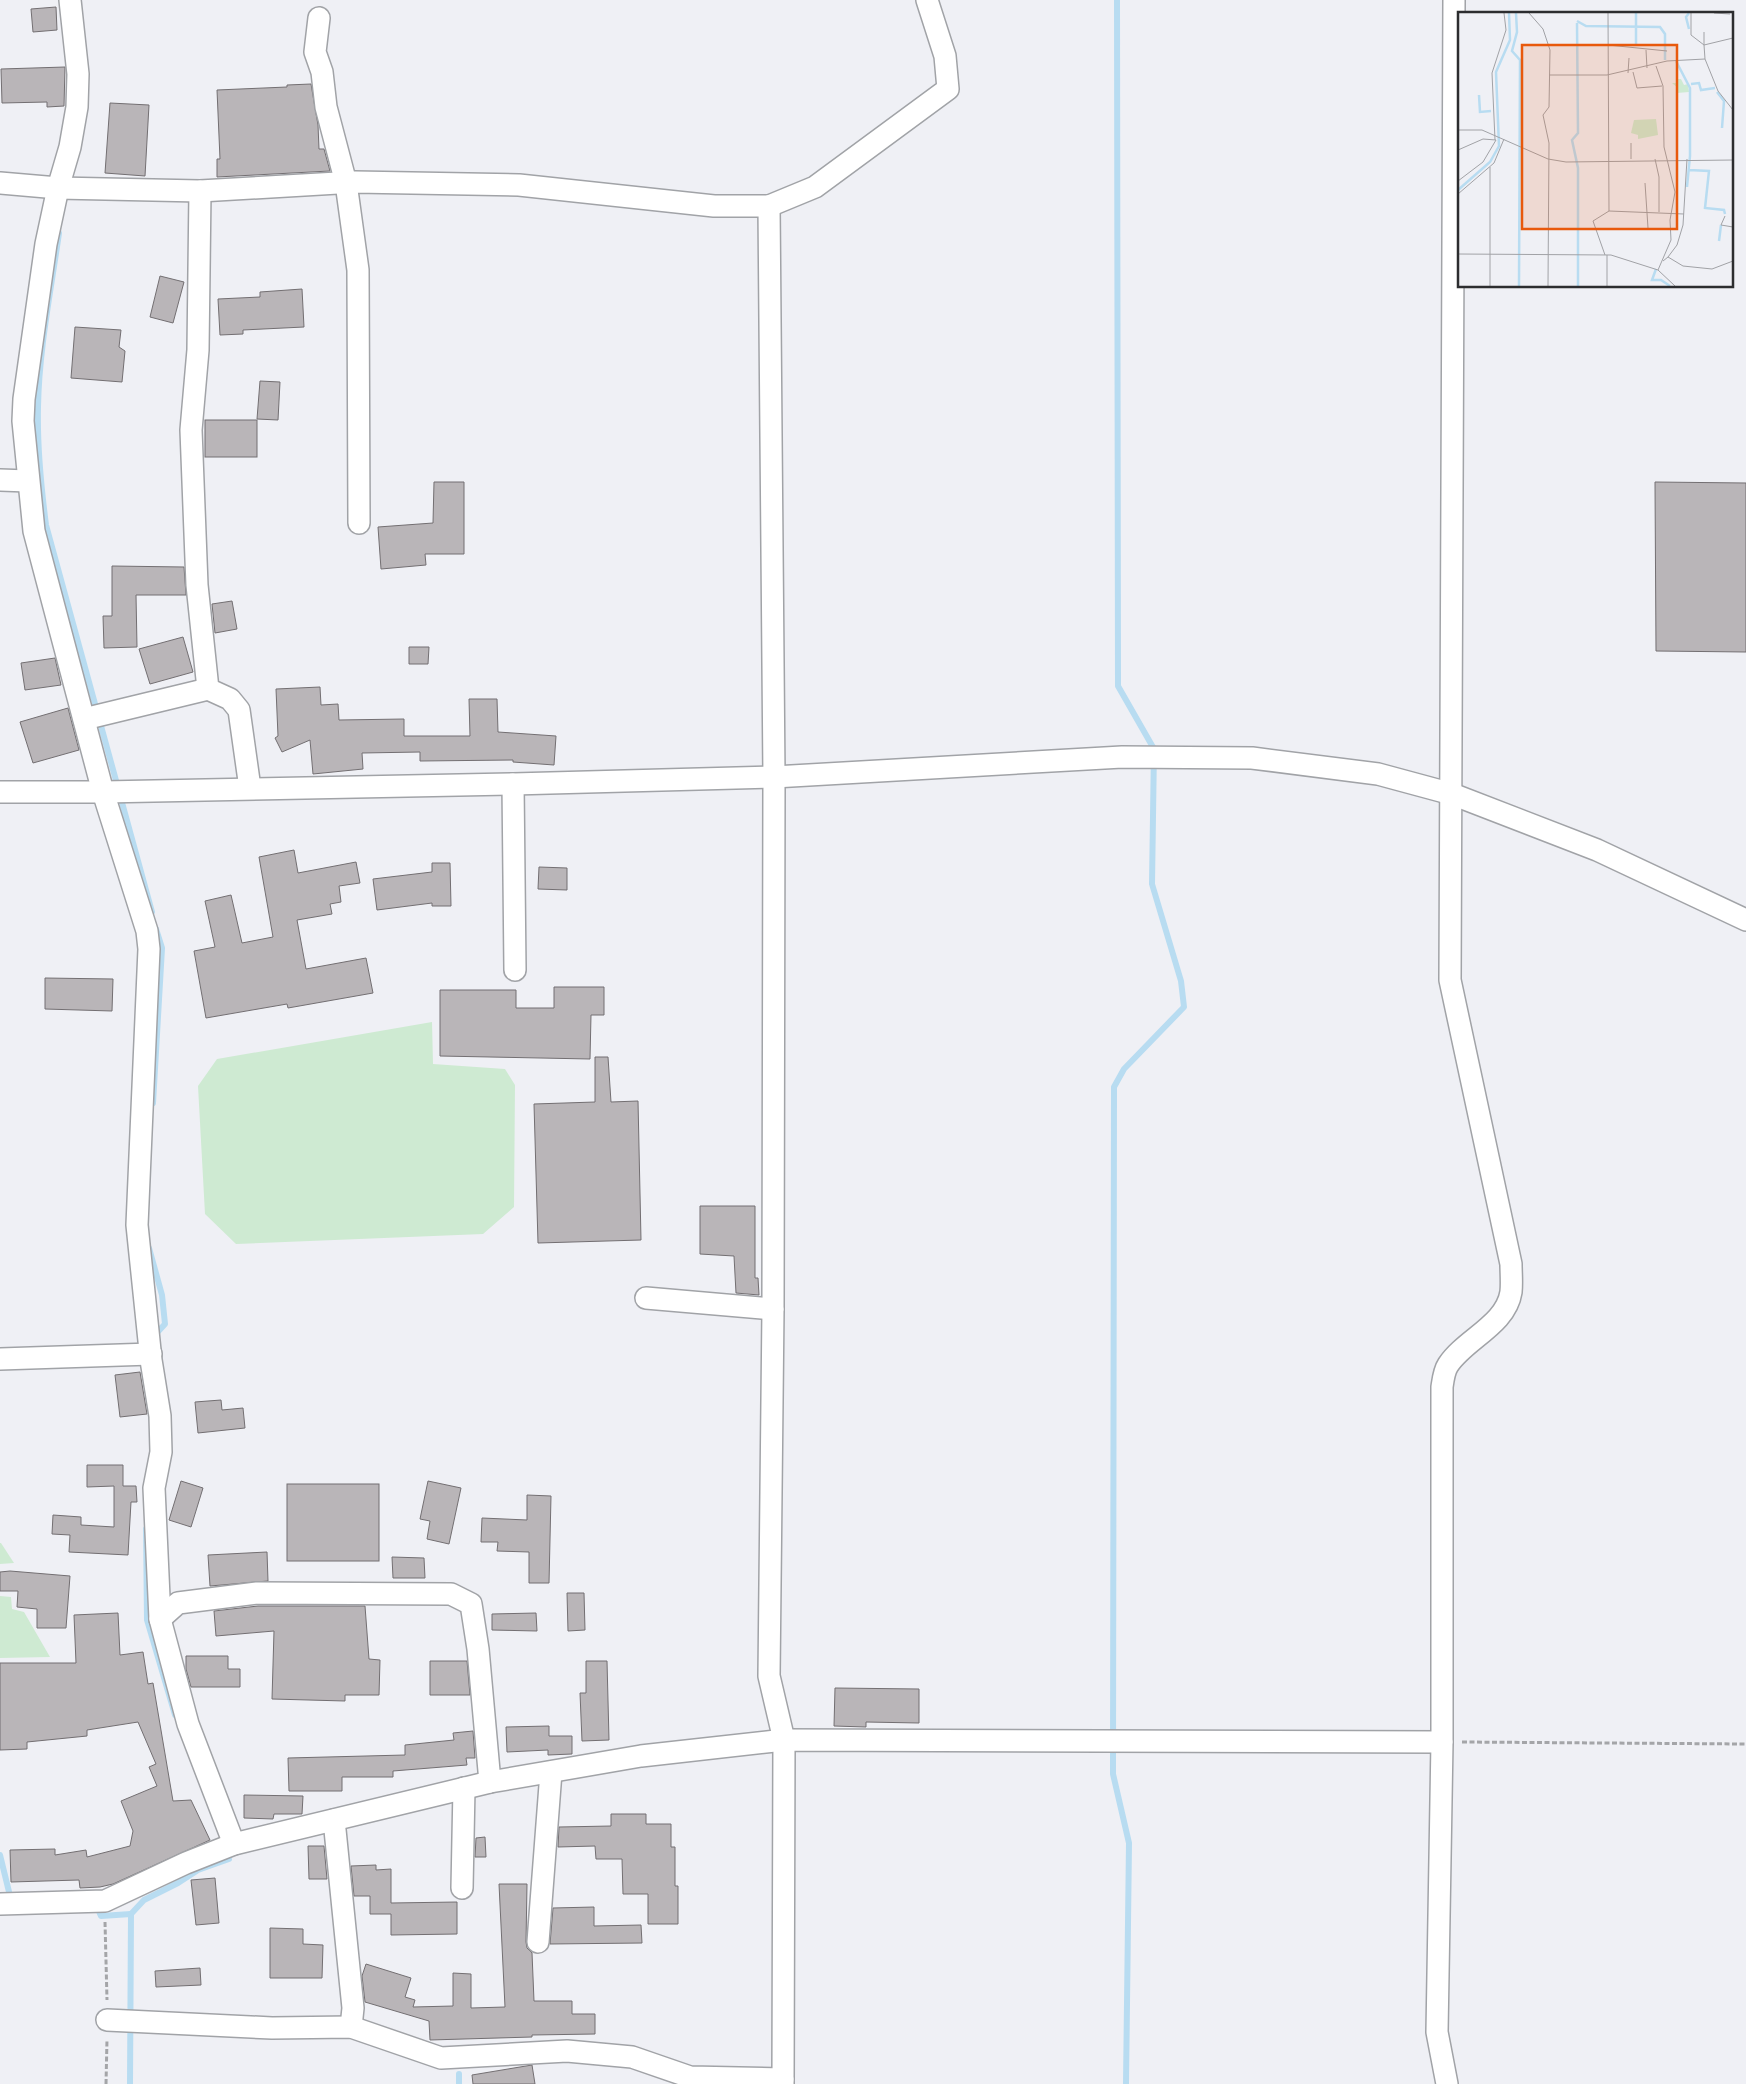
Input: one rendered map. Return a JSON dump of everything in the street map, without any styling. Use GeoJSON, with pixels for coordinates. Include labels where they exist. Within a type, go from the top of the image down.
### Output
{"type":"FeatureCollection","features":[{"type":"Feature","properties":{"kind":"street"},"geometry":{"type":"LineString","coordinates":[[70,0],[78,74],[77,107],[70,147],[58,188],[46,244],[24,399],[23,421],[28,481],[34,531],[103,792],[147,931],[149,949],[137,1225],[151,1354],[160,1416],[161,1452],[154,1488],[160,1619],[188,1724],[234,1844]]}},
{"type":"Feature","properties":{"kind":"street"},"geometry":{"type":"LineString","coordinates":[[0,183],[58,188],[200,192],[346,183],[519,185],[714,206],[770,206],[816,187],[948,89],[945,56],[927,0]]}},
{"type":"Feature","properties":{"kind":"street"},"geometry":{"type":"LineString","coordinates":[[1447,2084],[1437,2032],[1442,1742],[1442,1387],[1447,1367],[1460,1350],[1489,1326],[1502,1312],[1511,1293],[1511,1264],[1450,980],[1454,0]]}},
{"type":"Feature","properties":{"kind":"street"},"geometry":{"type":"LineString","coordinates":[[319,18],[316,52],[322,72],[326,107],[346,183],[358,270],[359,523]]}},
{"type":"Feature","properties":{"kind":"street"},"geometry":{"type":"LineString","coordinates":[[200,192],[198,350],[191,430],[197,585],[208,689]]}},
{"type":"Feature","properties":{"kind":"street"},"geometry":{"type":"LineString","coordinates":[[107,2020],[272,2028],[351,2027],[441,2058],[567,2051],[632,2057],[690,2077],[783,2081],[784,1740],[769,1676],[773,1309],[774,777],[770,206]]}},
{"type":"Feature","properties":{"kind":"street"},"geometry":{"type":"LineString","coordinates":[[0,480],[28,481]]}},
{"type":"Feature","properties":{"kind":"street"},"geometry":{"type":"LineString","coordinates":[[84,719],[208,689],[230,699],[239,710],[250,788]]}},
{"type":"Feature","properties":{"kind":"street"},"geometry":{"type":"LineString","coordinates":[[0,792],[132,792],[774,777],[1122,757],[1252,758],[1378,774],[1452,794],[1597,850],[1744,919]]}},
{"type":"Feature","properties":{"kind":"street"},"geometry":{"type":"LineString","coordinates":[[513,784],[515,970]]}},
{"type":"Feature","properties":{"kind":"street"},"geometry":{"type":"LineString","coordinates":[[646,1298],[773,1309]]}},
{"type":"Feature","properties":{"kind":"street"},"geometry":{"type":"LineString","coordinates":[[0,1359],[151,1354]]}},
{"type":"Feature","properties":{"kind":"street"},"geometry":{"type":"LineString","coordinates":[[160,1619],[178,1603],[257,1593],[451,1594],[471,1604],[478,1649],[490,1782]]}},
{"type":"Feature","properties":{"kind":"street"},"geometry":{"type":"LineString","coordinates":[[0,1904],[104,1901],[186,1863],[234,1844],[490,1782],[641,1756],[784,1740],[1442,1742]]}},
{"type":"Feature","properties":{"kind":"street"},"geometry":{"type":"LineString","coordinates":[[538,1942],[551,1772]]}},
{"type":"Feature","properties":{"kind":"street"},"geometry":{"type":"LineString","coordinates":[[462,1888],[464,1788]]}},
{"type":"Feature","properties":{"kind":"street"},"geometry":{"type":"LineString","coordinates":[[334,1820],[353,2008],[351,2027]]}},
{"type":"Feature","properties":{"kind":"path"},"geometry":{"type":"LineString","coordinates":[[1442,1742],[1746,1744]]}},
{"type":"Feature","properties":{"kind":"path"},"geometry":{"type":"LineString","coordinates":[[104,1901],[107,2020],[106,2084]]}},
{"type":"Feature","properties":{"kind":"green space"},"geometry":{"type":"Polygon","coordinates":[[[432,1022],[433,1064],[505,1069],[515,1085],[514,1207],[483,1234],[236,1244],[205,1214],[198,1086],[217,1059],[432,1022]]]}},
{"type":"Feature","properties":{"kind":"green space"},"geometry":{"type":"Polygon","coordinates":[[[1,1543],[14,1563],[0,1564],[1,1543]]]}},
{"type":"Feature","properties":{"kind":"green space"},"geometry":{"type":"Polygon","coordinates":[[[0,1596],[11,1597],[12,1609],[24,1612],[50,1657],[0,1658],[0,1596]]]}},
{"type":"Feature","properties":{"kind":"building"},"geometry":{"type":"Polygon","coordinates":[[[56,7],[57,30],[33,32],[31,9],[56,7]]]}},
{"type":"Feature","properties":{"kind":"building"},"geometry":{"type":"Polygon","coordinates":[[[65,67],[64,106],[47,107],[47,102],[2,103],[1,69],[65,67]]]}},
{"type":"Feature","properties":{"kind":"building"},"geometry":{"type":"Polygon","coordinates":[[[311,84],[318,125],[319,149],[324,149],[330,171],[217,177],[217,159],[220,159],[217,90],[311,84]]]}},
{"type":"Feature","properties":{"kind":"building"},"geometry":{"type":"Polygon","coordinates":[[[110,103],[149,105],[145,176],[105,173],[110,103]]]}},
{"type":"Feature","properties":{"kind":"building"},"geometry":{"type":"Polygon","coordinates":[[[160,276],[184,282],[173,323],[150,317],[160,276]]]}},
{"type":"Feature","properties":{"kind":"building"},"geometry":{"type":"Polygon","coordinates":[[[302,289],[304,327],[243,330],[243,334],[220,335],[218,299],[260,297],[260,292],[302,289]]]}},
{"type":"Feature","properties":{"kind":"building"},"geometry":{"type":"Polygon","coordinates":[[[75,327],[121,330],[119,347],[125,351],[122,382],[71,378],[75,327]]]}},
{"type":"Feature","properties":{"kind":"building"},"geometry":{"type":"Polygon","coordinates":[[[260,381],[280,382],[278,420],[257,419],[260,381]]]}},
{"type":"Feature","properties":{"kind":"building"},"geometry":{"type":"Polygon","coordinates":[[[205,420],[257,420],[257,457],[205,457],[205,420]]]}},
{"type":"Feature","properties":{"kind":"building"},"geometry":{"type":"Polygon","coordinates":[[[434,482],[464,482],[464,554],[425,554],[426,565],[381,569],[378,527],[433,523],[434,482]]]}},
{"type":"Feature","properties":{"kind":"building"},"geometry":{"type":"Polygon","coordinates":[[[1655,482],[1746,483],[1746,652],[1656,651],[1655,482]]]}},
{"type":"Feature","properties":{"kind":"building"},"geometry":{"type":"Polygon","coordinates":[[[112,566],[184,567],[186,595],[136,595],[137,647],[104,648],[103,616],[112,616],[112,566]]]}},
{"type":"Feature","properties":{"kind":"building"},"geometry":{"type":"Polygon","coordinates":[[[232,601],[237,629],[215,633],[212,604],[232,601]]]}},
{"type":"Feature","properties":{"kind":"building"},"geometry":{"type":"Polygon","coordinates":[[[183,637],[193,672],[150,684],[139,649],[183,637]]]}},
{"type":"Feature","properties":{"kind":"building"},"geometry":{"type":"Polygon","coordinates":[[[409,647],[429,647],[428,664],[409,664],[409,647]]]}},
{"type":"Feature","properties":{"kind":"building"},"geometry":{"type":"Polygon","coordinates":[[[55,658],[61,685],[25,690],[21,663],[55,658]]]}},
{"type":"Feature","properties":{"kind":"building"},"geometry":{"type":"Polygon","coordinates":[[[320,687],[321,705],[338,704],[339,720],[404,719],[404,736],[470,736],[469,699],[497,699],[498,732],[556,736],[554,765],[513,762],[513,760],[420,761],[420,752],[362,753],[363,769],[313,774],[310,740],[282,752],[275,738],[278,736],[276,689],[320,687]]]}},
{"type":"Feature","properties":{"kind":"building"},"geometry":{"type":"Polygon","coordinates":[[[68,708],[79,750],[33,763],[20,722],[68,708]]]}},
{"type":"Feature","properties":{"kind":"building"},"geometry":{"type":"Polygon","coordinates":[[[294,850],[298,873],[356,862],[360,883],[339,886],[341,902],[330,904],[332,914],[297,920],[306,969],[366,958],[373,993],[288,1008],[287,1004],[206,1018],[194,951],[215,947],[205,901],[231,895],[242,943],[273,937],[259,857],[294,850]]]}},
{"type":"Feature","properties":{"kind":"building"},"geometry":{"type":"Polygon","coordinates":[[[432,863],[450,863],[451,906],[432,906],[432,903],[377,910],[373,879],[432,872],[432,863]]]}},
{"type":"Feature","properties":{"kind":"building"},"geometry":{"type":"Polygon","coordinates":[[[539,867],[567,868],[567,890],[538,889],[539,867]]]}},
{"type":"Feature","properties":{"kind":"building"},"geometry":{"type":"Polygon","coordinates":[[[45,978],[113,979],[112,1011],[45,1009],[45,978]]]}},
{"type":"Feature","properties":{"kind":"building"},"geometry":{"type":"Polygon","coordinates":[[[554,987],[604,987],[604,1015],[591,1015],[590,1059],[440,1056],[440,990],[516,990],[516,1008],[554,1008],[554,987]]]}},
{"type":"Feature","properties":{"kind":"building"},"geometry":{"type":"Polygon","coordinates":[[[595,1057],[608,1057],[611,1102],[638,1101],[641,1240],[538,1243],[534,1104],[595,1102],[595,1057]]]}},
{"type":"Feature","properties":{"kind":"building"},"geometry":{"type":"Polygon","coordinates":[[[700,1206],[755,1206],[755,1278],[758,1278],[759,1295],[736,1293],[734,1256],[700,1254],[700,1206]]]}},
{"type":"Feature","properties":{"kind":"building"},"geometry":{"type":"Polygon","coordinates":[[[140,1372],[147,1414],[120,1417],[115,1375],[140,1372]]]}},
{"type":"Feature","properties":{"kind":"building"},"geometry":{"type":"Polygon","coordinates":[[[221,1400],[222,1410],[243,1408],[245,1428],[198,1433],[195,1402],[221,1400]]]}},
{"type":"Feature","properties":{"kind":"building"},"geometry":{"type":"Polygon","coordinates":[[[87,1465],[123,1465],[123,1486],[136,1486],[137,1502],[131,1502],[128,1555],[69,1552],[70,1535],[52,1534],[53,1515],[81,1517],[81,1525],[114,1527],[114,1486],[87,1487],[87,1465]]]}},
{"type":"Feature","properties":{"kind":"building"},"geometry":{"type":"Polygon","coordinates":[[[181,1481],[203,1488],[191,1527],[169,1520],[181,1481]]]}},
{"type":"Feature","properties":{"kind":"building"},"geometry":{"type":"Polygon","coordinates":[[[428,1481],[461,1488],[449,1544],[427,1539],[430,1521],[420,1519],[428,1481]]]}},
{"type":"Feature","properties":{"kind":"building"},"geometry":{"type":"Polygon","coordinates":[[[287,1484],[379,1484],[379,1561],[287,1561],[287,1484]]]}},
{"type":"Feature","properties":{"kind":"building"},"geometry":{"type":"Polygon","coordinates":[[[527,1495],[551,1496],[549,1583],[529,1583],[529,1552],[497,1551],[498,1542],[481,1542],[482,1518],[527,1520],[527,1495]]]}},
{"type":"Feature","properties":{"kind":"building"},"geometry":{"type":"Polygon","coordinates":[[[267,1552],[268,1581],[210,1586],[208,1555],[267,1552]]]}},
{"type":"Feature","properties":{"kind":"building"},"geometry":{"type":"Polygon","coordinates":[[[392,1557],[424,1558],[425,1578],[393,1578],[392,1557]]]}},
{"type":"Feature","properties":{"kind":"building"},"geometry":{"type":"Polygon","coordinates":[[[10,1571],[70,1576],[66,1628],[37,1628],[37,1609],[17,1607],[18,1591],[0,1591],[0,1572],[10,1571]]]}},
{"type":"Feature","properties":{"kind":"building"},"geometry":{"type":"Polygon","coordinates":[[[567,1593],[584,1593],[585,1630],[568,1631],[567,1593]]]}},
{"type":"Feature","properties":{"kind":"building"},"geometry":{"type":"Polygon","coordinates":[[[258,1606],[365,1606],[369,1659],[380,1660],[379,1695],[345,1695],[345,1701],[272,1699],[274,1631],[216,1636],[214,1611],[258,1606]]]}},
{"type":"Feature","properties":{"kind":"building"},"geometry":{"type":"Polygon","coordinates":[[[118,1613],[120,1655],[143,1652],[148,1684],[153,1683],[173,1801],[191,1800],[210,1840],[113,1884],[100,1887],[80,1888],[79,1880],[11,1882],[10,1850],[55,1849],[55,1855],[86,1850],[87,1857],[130,1846],[133,1831],[121,1801],[157,1786],[149,1767],[156,1764],[138,1722],[87,1730],[87,1736],[27,1742],[27,1749],[0,1750],[0,1663],[76,1663],[74,1615],[118,1613]]]}},
{"type":"Feature","properties":{"kind":"building"},"geometry":{"type":"Polygon","coordinates":[[[536,1613],[537,1631],[492,1630],[492,1614],[536,1613]]]}},
{"type":"Feature","properties":{"kind":"building"},"geometry":{"type":"Polygon","coordinates":[[[186,1656],[228,1656],[228,1669],[240,1669],[240,1687],[191,1687],[186,1669],[186,1656]]]}},
{"type":"Feature","properties":{"kind":"building"},"geometry":{"type":"Polygon","coordinates":[[[430,1661],[467,1661],[470,1695],[430,1695],[430,1661]]]}},
{"type":"Feature","properties":{"kind":"building"},"geometry":{"type":"Polygon","coordinates":[[[586,1661],[607,1661],[609,1740],[582,1741],[580,1693],[586,1693],[586,1661]]]}},
{"type":"Feature","properties":{"kind":"building"},"geometry":{"type":"Polygon","coordinates":[[[835,1688],[919,1689],[919,1723],[866,1722],[866,1727],[834,1726],[835,1688]]]}},
{"type":"Feature","properties":{"kind":"building"},"geometry":{"type":"Polygon","coordinates":[[[549,1726],[549,1736],[572,1736],[572,1754],[548,1755],[548,1750],[507,1752],[506,1727],[549,1726]]]}},
{"type":"Feature","properties":{"kind":"building"},"geometry":{"type":"Polygon","coordinates":[[[473,1731],[475,1758],[466,1758],[467,1765],[393,1771],[393,1777],[342,1777],[342,1791],[289,1791],[288,1758],[405,1755],[405,1745],[454,1740],[453,1733],[473,1731]]]}},
{"type":"Feature","properties":{"kind":"building"},"geometry":{"type":"Polygon","coordinates":[[[244,1795],[303,1796],[302,1814],[274,1814],[273,1819],[244,1818],[244,1795]]]}},
{"type":"Feature","properties":{"kind":"building"},"geometry":{"type":"Polygon","coordinates":[[[611,1814],[646,1814],[646,1824],[671,1824],[671,1847],[675,1847],[675,1886],[678,1886],[678,1924],[648,1924],[648,1894],[623,1894],[622,1859],[596,1859],[595,1846],[558,1847],[559,1827],[611,1826],[611,1814]]]}},
{"type":"Feature","properties":{"kind":"building"},"geometry":{"type":"Polygon","coordinates":[[[485,1837],[486,1857],[475,1857],[476,1838],[485,1837]]]}},
{"type":"Feature","properties":{"kind":"building"},"geometry":{"type":"Polygon","coordinates":[[[308,1846],[324,1846],[327,1879],[309,1879],[308,1846]]]}},
{"type":"Feature","properties":{"kind":"building"},"geometry":{"type":"Polygon","coordinates":[[[376,1865],[376,1870],[391,1869],[391,1903],[457,1902],[457,1934],[391,1935],[391,1914],[370,1914],[370,1896],[354,1896],[351,1866],[376,1865]]]}},
{"type":"Feature","properties":{"kind":"building"},"geometry":{"type":"Polygon","coordinates":[[[215,1878],[219,1923],[196,1925],[191,1880],[215,1878]]]}},
{"type":"Feature","properties":{"kind":"building"},"geometry":{"type":"Polygon","coordinates":[[[499,1884],[527,1884],[526,1942],[527,1948],[532,1953],[534,2001],[572,2001],[572,2014],[595,2014],[595,2034],[430,2040],[429,2021],[365,2002],[362,1976],[366,1964],[411,1978],[405,1997],[415,2000],[413,2007],[453,2006],[453,1973],[471,1974],[471,2008],[505,2007],[499,1884]]]}},
{"type":"Feature","properties":{"kind":"building"},"geometry":{"type":"Polygon","coordinates":[[[594,1907],[594,1926],[641,1925],[642,1943],[550,1944],[553,1908],[594,1907]]]}},
{"type":"Feature","properties":{"kind":"building"},"geometry":{"type":"Polygon","coordinates":[[[270,1928],[303,1929],[303,1944],[323,1945],[322,1978],[270,1978],[270,1928]]]}},
{"type":"Feature","properties":{"kind":"building"},"geometry":{"type":"Polygon","coordinates":[[[200,1968],[201,1985],[156,1987],[155,1971],[200,1968]]]}},
{"type":"Feature","properties":{"kind":"building"},"geometry":{"type":"Polygon","coordinates":[[[532,2065],[535,2084],[473,2084],[472,2075],[532,2065]]]}},
{"type":"Feature","properties":{"kind":"waterway"},"geometry":{"type":"LineString","coordinates":[[1117,0],[1118,686],[1154,749],[1152,884],[1181,981],[1184,1007],[1124,1069],[1114,1087],[1113,1774],[1129,1843],[1126,2084]]}},
{"type":"Feature","properties":{"kind":"waterway"},"geometry":{"type":"LineString","coordinates":[[59,233],[43,341],[39,385],[39,451],[46,525],[152,912]]}},
{"type":"Feature","properties":{"kind":"waterway"},"geometry":{"type":"LineString","coordinates":[[153,1103],[162,948],[156,929]]}},
{"type":"Feature","properties":{"kind":"waterway"},"geometry":{"type":"LineString","coordinates":[[149,1248],[162,1295],[165,1324],[154,1336]]}},
{"type":"Feature","properties":{"kind":"waterway"},"geometry":{"type":"LineString","coordinates":[[146,1529],[147,1620],[175,1715]]}},
{"type":"Feature","properties":{"kind":"waterway"},"geometry":{"type":"LineString","coordinates":[[131,1914],[144,1900],[178,1883],[198,1870],[229,1859],[227,1851]]}},
{"type":"Feature","properties":{"kind":"waterway"},"geometry":{"type":"LineString","coordinates":[[0,1855],[11,1900]]}},
{"type":"Feature","properties":{"kind":"waterway"},"geometry":{"type":"LineString","coordinates":[[93,1910],[98,1909],[101,1916],[131,1914],[130,2084]]}},
{"type":"Feature","properties":{"kind":"waterway"},"geometry":{"type":"LineString","coordinates":[[459,2074],[459,2084]]}}]}
